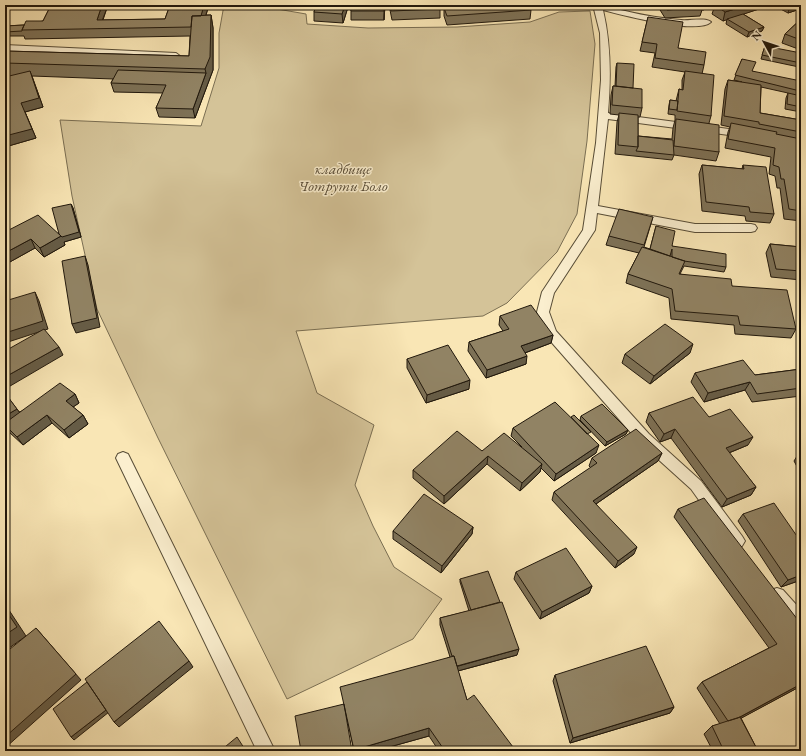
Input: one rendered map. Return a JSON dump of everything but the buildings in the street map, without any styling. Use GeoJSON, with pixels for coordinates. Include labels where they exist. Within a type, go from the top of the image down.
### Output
{"type":"FeatureCollection","features":[{"type":"Feature","properties":{"kind":"lane"},"geometry":{"type":"LineString","coordinates":[[707,22],[694,25],[678,23],[597,6],[604,33],[606,80],[601,143],[589,230],[548,292],[543,312],[550,333],[644,438],[696,485],[742,548]]}},
{"type":"Feature","properties":{"kind":"lane"},"geometry":{"type":"LineString","coordinates":[[5,48],[176,56]]}},
{"type":"Feature","properties":{"kind":"lane"},"geometry":{"type":"LineString","coordinates":[[603,115],[756,136]]}},
{"type":"Feature","properties":{"kind":"lane"},"geometry":{"type":"LineString","coordinates":[[592,209],[695,228],[751,228]]}},
{"type":"Feature","properties":{"kind":"lane"},"geometry":{"type":"LineString","coordinates":[[123,458],[266,751]]}},
{"type":"Feature","properties":{"kind":"lane"},"geometry":{"type":"LineString","coordinates":[[769,585],[801,622]]}},
{"type":"Feature","properties":{"kind":"green space","name":"кладбище Чотрути Боло"},"geometry":{"type":"Polygon","coordinates":[[[224,5],[254,5],[306,14],[307,24],[368,28],[457,27],[530,22],[559,12],[590,11],[595,44],[587,141],[577,214],[557,252],[507,303],[483,316],[296,331],[317,393],[374,425],[355,485],[373,526],[394,567],[442,599],[413,639],[287,699],[158,438],[97,309],[72,196],[60,120],[201,126],[219,68],[219,33],[224,5]]]}}]}
